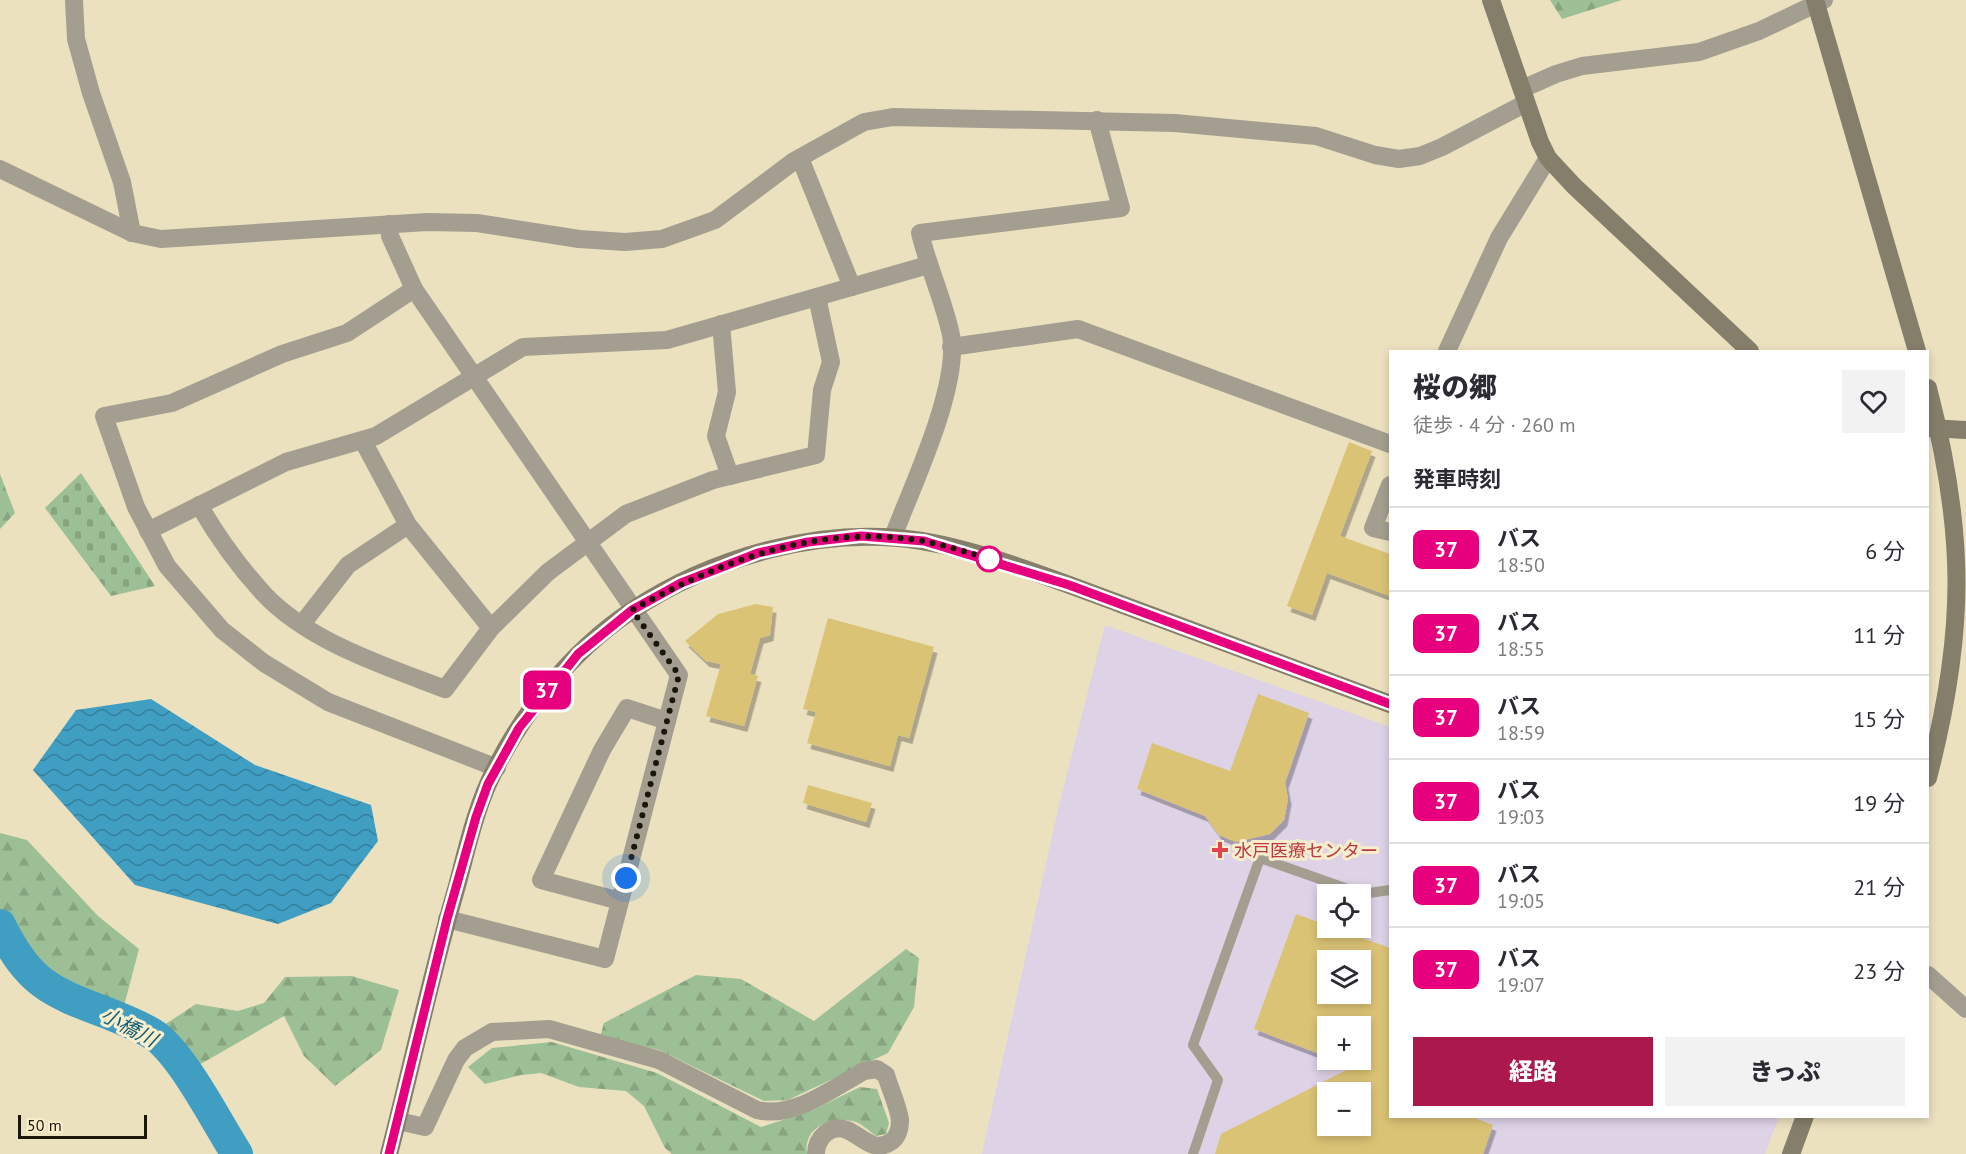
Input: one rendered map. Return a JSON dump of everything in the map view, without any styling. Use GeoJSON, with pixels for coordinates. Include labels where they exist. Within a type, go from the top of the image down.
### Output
{"type":"FeatureCollection","features":[{"type":"Feature","properties":{"kind":"street"},"geometry":{"type":"LineString","coordinates":[[74,0],[76,39],[91,93],[122,182],[132,233]]}},
{"type":"Feature","properties":{"kind":"street"},"geometry":{"type":"LineString","coordinates":[[1491,0],[1548,158],[1574,186],[1749,350]]}},
{"type":"Feature","properties":{"kind":"street"},"geometry":{"type":"LineString","coordinates":[[0,169],[132,233],[161,239],[388,224],[477,223],[579,239],[625,242],[662,239],[715,220],[800,158],[864,122],[893,117],[1175,123],[1316,136],[1375,155],[1399,159],[1420,156],[1442,147],[1556,74],[1582,66],[1699,52],[1759,32],[1819,1],[1917,350]]}},
{"type":"Feature","properties":{"kind":"street"},"geometry":{"type":"LineString","coordinates":[[893,537],[932,434],[952,371],[951,335],[920,233],[1121,208],[1097,120]]}},
{"type":"Feature","properties":{"kind":"street"},"geometry":{"type":"LineString","coordinates":[[800,158],[852,287]]}},
{"type":"Feature","properties":{"kind":"street"},"geometry":{"type":"LineString","coordinates":[[1447,350],[1499,238],[1548,158]]}},
{"type":"Feature","properties":{"kind":"street"},"geometry":{"type":"LineString","coordinates":[[388,224],[390,236],[414,289],[632,610],[679,675],[605,959],[447,919]]}},
{"type":"Feature","properties":{"kind":"street"},"geometry":{"type":"LineString","coordinates":[[148,531],[286,462],[375,436],[523,347],[667,340],[928,265]]}},
{"type":"Feature","properties":{"kind":"street"},"geometry":{"type":"LineString","coordinates":[[414,289],[347,333],[282,354],[172,403],[104,416],[136,507],[167,567],[222,630],[264,663],[328,702],[497,768]]}},
{"type":"Feature","properties":{"kind":"street"},"geometry":{"type":"LineString","coordinates":[[199,505],[216,535],[265,595],[302,624],[359,656],[445,689],[491,628],[548,572],[627,514],[730,476],[816,455],[822,390],[831,362],[817,297]]}},
{"type":"Feature","properties":{"kind":"street"},"geometry":{"type":"LineString","coordinates":[[721,324],[727,392],[716,436],[730,476]]}},
{"type":"Feature","properties":{"kind":"street"},"geometry":{"type":"LineString","coordinates":[[951,348],[1078,329],[1389,444]]}},
{"type":"Feature","properties":{"kind":"street"},"geometry":{"type":"LineString","coordinates":[[1929,396],[1933,428],[1955,495],[1962,544],[1964,592],[1962,639],[1954,685],[1929,774]]}},
{"type":"Feature","properties":{"kind":"street"},"geometry":{"type":"LineString","coordinates":[[1933,428],[1966,430]]}},
{"type":"Feature","properties":{"kind":"street"},"geometry":{"type":"LineString","coordinates":[[363,441],[408,525],[491,628]]}},
{"type":"Feature","properties":{"kind":"street"},"geometry":{"type":"LineString","coordinates":[[1389,488],[1373,528],[1389,532]]}},
{"type":"Feature","properties":{"kind":"street"},"geometry":{"type":"LineString","coordinates":[[302,624],[348,565],[408,525]]}},
{"type":"Feature","properties":{"kind":"street"},"geometry":{"type":"LineString","coordinates":[[389,1154],[447,919],[476,817],[497,768],[519,728],[578,654],[632,610],[681,583],[758,553],[808,542],[861,536],[924,541],[962,550],[1069,585],[1389,704]]}},
{"type":"Feature","properties":{"kind":"street"},"geometry":{"type":"LineString","coordinates":[[620,901],[541,880],[602,750],[627,708],[667,720]]}},
{"type":"Feature","properties":{"kind":"street"},"geometry":{"type":"LineString","coordinates":[[1929,976],[1966,1009]]}},
{"type":"Feature","properties":{"kind":"street"},"geometry":{"type":"LineString","coordinates":[[398,1121],[425,1127],[456,1060],[477,1038],[492,1032],[549,1029],[569,1032],[613,1048],[659,1060],[758,1110],[772,1114],[794,1108],[864,1071],[877,1069],[886,1075],[900,1122],[895,1139],[877,1148],[865,1143],[847,1130],[838,1129],[823,1135],[818,1142],[816,1154]]}},
{"type":"Feature","properties":{"kind":"street"},"geometry":{"type":"LineString","coordinates":[[1791,1154],[1804,1118]]}},
{"type":"Feature","properties":{"kind":"lane"},"geometry":{"type":"LineString","coordinates":[[1193,1154],[1218,1080],[1193,1045],[1260,858],[1362,894],[1389,890]]}},
{"type":"Feature","properties":{"kind":"shaded area","name":"水戸医療センター"},"geometry":{"type":"Polygon","coordinates":[[[1105,625],[1389,727],[1389,1118],[1778,1118],[1765,1154],[982,1154],[1059,805],[1105,625]]]}},
{"type":"Feature","properties":{"kind":"green space"},"geometry":{"type":"Polygon","coordinates":[[[1550,0],[1622,0],[1562,19],[1550,0]]]}},
{"type":"Feature","properties":{"kind":"green space"},"geometry":{"type":"Polygon","coordinates":[[[81,473],[155,586],[111,596],[45,508],[81,473]]]}},
{"type":"Feature","properties":{"kind":"green space"},"geometry":{"type":"Polygon","coordinates":[[[0,474],[15,513],[0,529],[0,474]]]}},
{"type":"Feature","properties":{"kind":"green space"},"geometry":{"type":"Polygon","coordinates":[[[0,833],[27,840],[98,916],[139,949],[124,1006],[70,991],[29,960],[0,918],[0,833]]]}},
{"type":"Feature","properties":{"kind":"green space"},"geometry":{"type":"Polygon","coordinates":[[[906,949],[919,958],[914,1007],[888,1053],[788,1100],[764,1101],[659,1050],[600,1037],[604,1023],[696,975],[741,979],[814,1021],[906,949]]]}},
{"type":"Feature","properties":{"kind":"green space"},"geometry":{"type":"Polygon","coordinates":[[[352,976],[399,990],[381,1050],[335,1086],[304,1056],[284,1016],[199,1065],[161,1027],[196,1004],[238,1011],[264,1003],[285,977],[352,976]]]}},
{"type":"Feature","properties":{"kind":"green space"},"geometry":{"type":"Polygon","coordinates":[[[552,1042],[657,1073],[761,1127],[813,1110],[860,1087],[877,1089],[889,1123],[886,1134],[876,1136],[855,1122],[835,1120],[827,1122],[813,1131],[809,1137],[807,1154],[672,1154],[665,1148],[644,1106],[626,1091],[579,1087],[541,1073],[521,1075],[485,1084],[468,1067],[492,1048],[552,1042]]]}},
{"type":"Feature","properties":{"kind":"water"},"geometry":{"type":"Polygon","coordinates":[[[151,699],[255,765],[371,805],[378,841],[331,903],[278,924],[135,885],[33,770],[76,710],[151,699]]]}},
{"type":"Feature","properties":{"kind":"building"},"geometry":{"type":"Polygon","coordinates":[[[1349,442],[1372,451],[1340,536],[1389,554],[1389,596],[1327,573],[1312,615],[1287,606],[1349,442]]]}},
{"type":"Feature","properties":{"kind":"building"},"geometry":{"type":"Polygon","coordinates":[[[756,604],[773,607],[770,635],[760,638],[750,674],[758,676],[744,726],[706,716],[721,664],[706,661],[685,641],[718,614],[756,604]]]}},
{"type":"Feature","properties":{"kind":"building"},"geometry":{"type":"Polygon","coordinates":[[[828,618],[934,647],[909,738],[898,735],[890,766],[807,743],[816,712],[803,709],[828,618]]]}},
{"type":"Feature","properties":{"kind":"building"},"geometry":{"type":"Polygon","coordinates":[[[1258,694],[1309,713],[1285,783],[1288,799],[1284,820],[1270,834],[1236,842],[1219,835],[1205,816],[1137,789],[1152,743],[1230,771],[1258,694]]]}},
{"type":"Feature","properties":{"kind":"building"},"geometry":{"type":"Polygon","coordinates":[[[808,785],[872,803],[866,822],[803,803],[808,785]]]}},
{"type":"Feature","properties":{"kind":"building"},"geometry":{"type":"Polygon","coordinates":[[[1296,914],[1317,922],[1317,938],[1362,938],[1389,948],[1389,1118],[1475,1118],[1493,1125],[1483,1154],[1215,1154],[1221,1134],[1317,1085],[1317,1136],[1371,1136],[1371,1082],[1323,1082],[1346,1070],[1371,1070],[1371,1016],[1317,1016],[1317,1053],[1254,1029],[1296,914]]]}},
{"type":"Feature","properties":{"kind":"waterway","name":"小橋川"},"geometry":{"type":"LineString","coordinates":[[0,925],[22,962],[45,984],[73,1000],[136,1025],[157,1037],[190,1076],[237,1154]]}},
{"type":"Feature","properties":{"kind":"bus line","name":"37"},"geometry":{"type":"LineString","coordinates":[[389,1154],[447,919],[476,817],[488,784],[519,728],[578,654],[632,610],[681,583],[722,565],[758,553],[808,542],[861,536],[924,541],[962,550],[1069,585],[1389,704]]}},
{"type":"Feature","properties":{"kind":"place","name":"水戸医療センター"},"geometry":{"type":"Point","coordinates":[1220,850]}},
{"type":"Feature","properties":{"kind":"route"},"geometry":{"type":"LineString","coordinates":[[626,878],[679,675],[632,610],[681,583],[722,565],[758,553],[808,542],[861,536],[893,537],[924,541],[989,559]]}}]}
